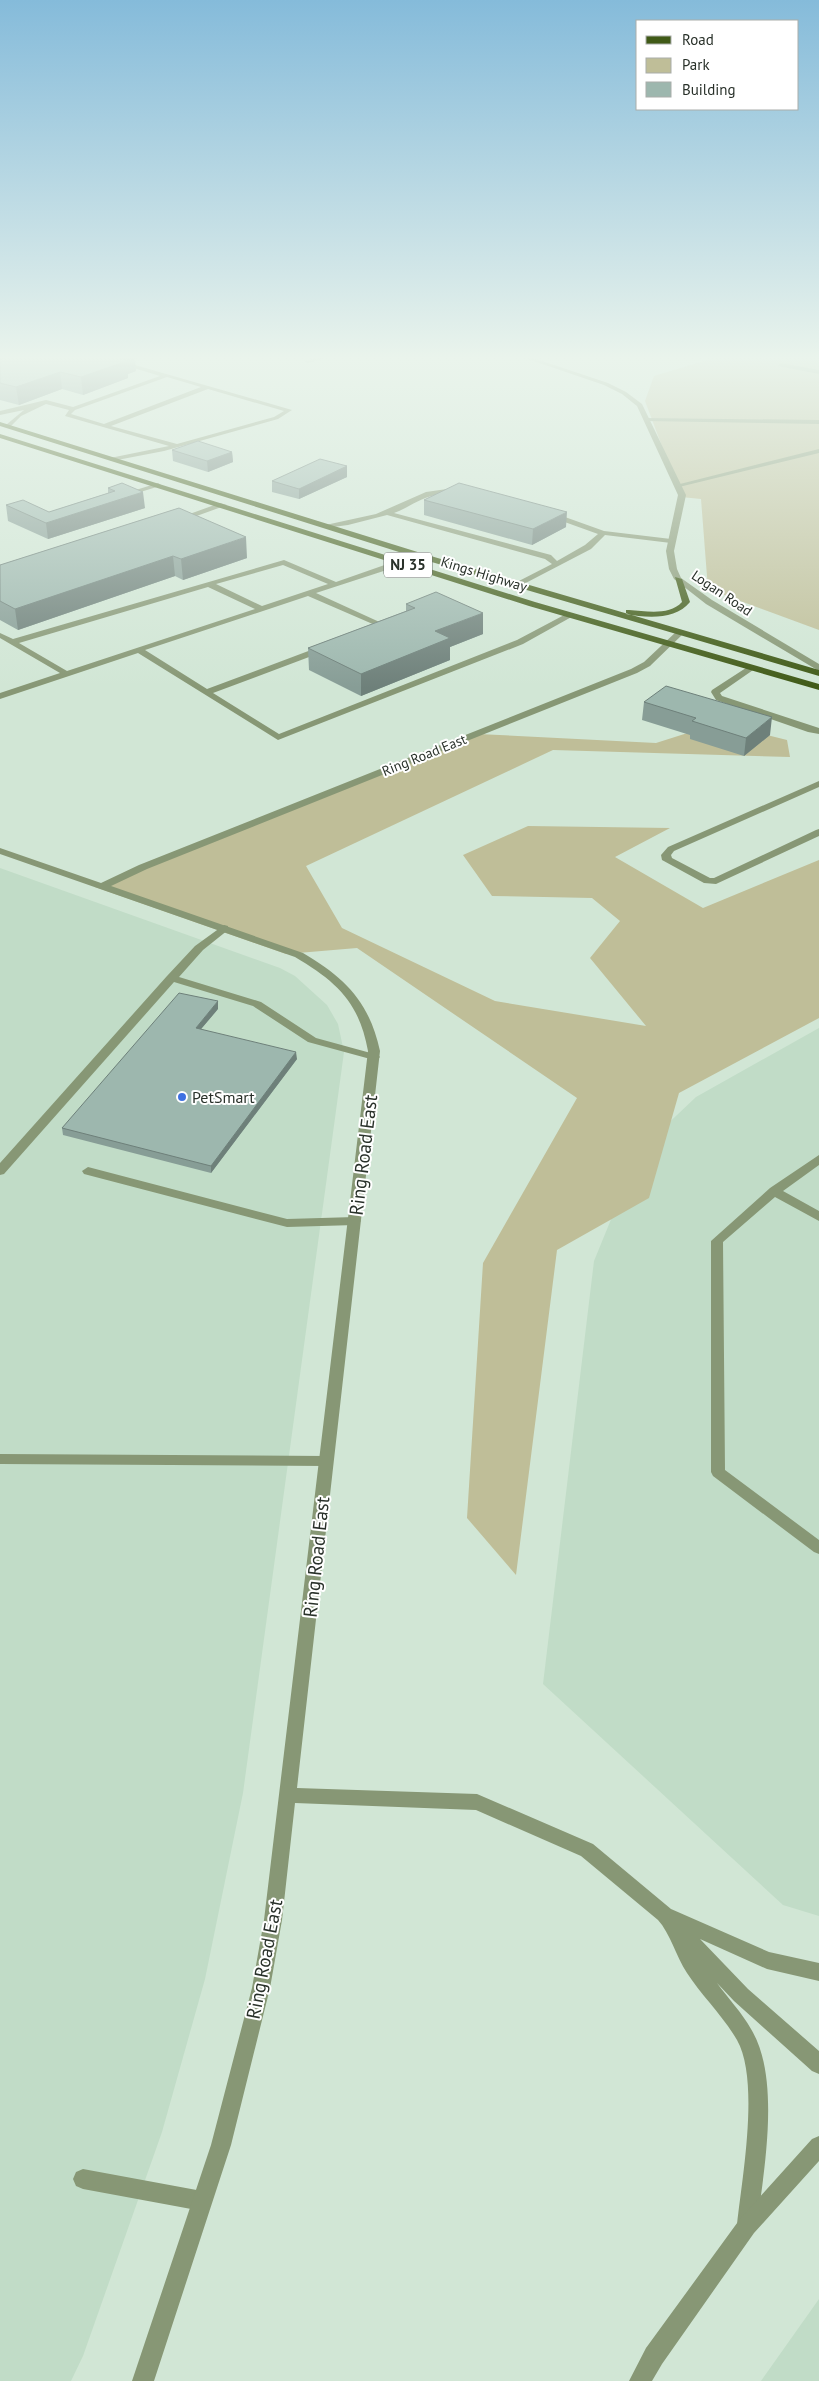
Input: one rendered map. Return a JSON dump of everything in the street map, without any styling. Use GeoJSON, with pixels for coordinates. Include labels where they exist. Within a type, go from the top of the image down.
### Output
{"type":"FeatureCollection","features":[{"type":"Feature","properties":{"kind":"main road","name":"Kings Highway"},"geometry":{"type":"LineString","coordinates":[[97,466],[400,563],[819,687]]}},
{"type":"Feature","properties":{"kind":"main road","name":"Kings Highway"},"geometry":{"type":"LineString","coordinates":[[135,466],[518,585],[819,673]]}},
{"type":"Feature","properties":{"kind":"main road"},"geometry":{"type":"LineString","coordinates":[[602,610],[654,614],[676,611],[686,602],[678,579]]}},
{"type":"Feature","properties":{"kind":"street","name":"Logan Road"},"geometry":{"type":"LineString","coordinates":[[668,466],[682,495],[670,552],[673,569],[678,579],[709,602],[819,668]]}},
{"type":"Feature","properties":{"kind":"street"},"geometry":{"type":"LineString","coordinates":[[678,486],[758,466]]}},
{"type":"Feature","properties":{"kind":"street"},"geometry":{"type":"LineString","coordinates":[[119,496],[158,485]]}},
{"type":"Feature","properties":{"kind":"street"},"geometry":{"type":"LineString","coordinates":[[325,526],[358,521],[388,513],[438,490],[470,495]]}},
{"type":"Feature","properties":{"kind":"street"},"geometry":{"type":"LineString","coordinates":[[167,523],[222,505]]}},
{"type":"Feature","properties":{"kind":"street"},"geometry":{"type":"LineString","coordinates":[[541,512],[594,528],[603,533],[671,541]]}},
{"type":"Feature","properties":{"kind":"street"},"geometry":{"type":"LineString","coordinates":[[388,513],[548,557],[557,564]]}},
{"type":"Feature","properties":{"kind":"street"},"geometry":{"type":"LineString","coordinates":[[518,585],[588,547],[603,533]]}},
{"type":"Feature","properties":{"kind":"street"},"geometry":{"type":"LineString","coordinates":[[12,642],[284,562],[335,584]]}},
{"type":"Feature","properties":{"kind":"street"},"geometry":{"type":"LineString","coordinates":[[0,696],[400,563]]}},
{"type":"Feature","properties":{"kind":"street"},"geometry":{"type":"LineString","coordinates":[[209,584],[262,609]]}},
{"type":"Feature","properties":{"kind":"street"},"geometry":{"type":"LineString","coordinates":[[308,593],[382,625],[364,632]]}},
{"type":"Feature","properties":{"kind":"street"},"geometry":{"type":"LineString","coordinates":[[139,650],[278,736],[520,642],[571,615]]}},
{"type":"Feature","properties":{"kind":"street","name":"Ring Road East"},"geometry":{"type":"LineString","coordinates":[[103,886],[143,867],[634,671],[647,664],[667,643],[680,633]]}},
{"type":"Feature","properties":{"kind":"street"},"geometry":{"type":"LineString","coordinates":[[0,635],[67,674]]}},
{"type":"Feature","properties":{"kind":"street"},"geometry":{"type":"LineString","coordinates":[[207,692],[329,646]]}},
{"type":"Feature","properties":{"kind":"street"},"geometry":{"type":"LineString","coordinates":[[752,668],[715,692],[719,698],[811,730],[819,731]]}},
{"type":"Feature","properties":{"kind":"street"},"geometry":{"type":"LineString","coordinates":[[819,784],[671,849],[666,855],[667,860],[708,881],[716,881],[819,832]]}},
{"type":"Feature","properties":{"kind":"street","name":"Ring Road East"},"geometry":{"type":"LineString","coordinates":[[0,851],[299,955],[318,966],[339,982],[354,998],[367,1020],[372,1035],[374,1057],[273,1920],[261,1988],[221,2145],[143,2381]]}},
{"type":"Feature","properties":{"kind":"street"},"geometry":{"type":"LineString","coordinates":[[0,1170],[199,948],[224,928]]}},
{"type":"Feature","properties":{"kind":"street"},"geometry":{"type":"LineString","coordinates":[[172,978],[257,1004],[312,1040],[374,1057]]}},
{"type":"Feature","properties":{"kind":"street"},"geometry":{"type":"LineString","coordinates":[[819,1159],[774,1191],[717,1241],[718,1472],[819,1548]]}},
{"type":"Feature","properties":{"kind":"street"},"geometry":{"type":"LineString","coordinates":[[88,1171],[287,1223],[355,1221]]}},
{"type":"Feature","properties":{"kind":"street"},"geometry":{"type":"LineString","coordinates":[[774,1191],[819,1217]]}},
{"type":"Feature","properties":{"kind":"street"},"geometry":{"type":"LineString","coordinates":[[0,1459],[326,1461]]}},
{"type":"Feature","properties":{"kind":"street"},"geometry":{"type":"LineString","coordinates":[[289,1795],[477,1802],[587,1850],[664,1914],[741,1995],[819,2064]]}},
{"type":"Feature","properties":{"kind":"street"},"geometry":{"type":"LineString","coordinates":[[664,1914],[767,1960],[819,1972]]}},
{"type":"Feature","properties":{"kind":"street"},"geometry":{"type":"LineString","coordinates":[[664,1914],[693,1966],[745,2036],[756,2072],[757,2141],[746,2226]]}},
{"type":"Feature","properties":{"kind":"street"},"geometry":{"type":"LineString","coordinates":[[640,2381],[654,2356],[746,2226],[819,2146]]}},
{"type":"Feature","properties":{"kind":"street"},"geometry":{"type":"LineString","coordinates":[[82,2179],[202,2201]]}},
{"type":"Feature","properties":{"kind":"shaded area"},"geometry":{"type":"Polygon","coordinates":[[[0,868],[280,968],[295,976],[327,1005],[338,1024],[344,1052],[243,1793],[205,1979],[162,2132],[83,2356],[71,2381],[0,2381],[0,868]]]}},
{"type":"Feature","properties":{"kind":"shaded area"},"geometry":{"type":"Polygon","coordinates":[[[819,1028],[819,1916],[783,1905],[543,1684],[594,1261],[639,1151],[696,1097],[819,1028]]]}},
{"type":"Feature","properties":{"kind":"shaded area"},"geometry":{"type":"Polygon","coordinates":[[[819,2299],[819,2381],[761,2381],[819,2299]]]}},
{"type":"Feature","properties":{"kind":"green space"},"geometry":{"type":"Polygon","coordinates":[[[669,466],[819,466],[819,630],[708,589],[701,499],[681,497],[669,466]]]}},
{"type":"Feature","properties":{"kind":"green space"},"geometry":{"type":"Polygon","coordinates":[[[719,723],[787,740],[790,757],[553,750],[306,866],[342,928],[495,1001],[646,1026],[590,958],[620,921],[592,898],[492,896],[463,855],[528,826],[670,828],[615,857],[703,908],[819,860],[819,1018],[679,1093],[649,1198],[557,1250],[516,1575],[467,1518],[483,1263],[577,1098],[357,948],[286,954],[95,887],[478,734],[656,743],[719,723]]]}},
{"type":"Feature","properties":{"kind":"building"},"geometry":{"type":"Polygon","coordinates":[[[304,466],[347,466],[299,489],[272,481],[304,466]]]}},
{"type":"Feature","properties":{"kind":"building"},"geometry":{"type":"Polygon","coordinates":[[[122,483],[143,492],[46,523],[6,505],[23,500],[49,512],[115,491],[108,488],[122,483]]]}},
{"type":"Feature","properties":{"kind":"building"},"geometry":{"type":"Polygon","coordinates":[[[459,483],[567,512],[533,529],[424,500],[459,483]]]}},
{"type":"Feature","properties":{"kind":"building"},"geometry":{"type":"Polygon","coordinates":[[[179,508],[246,537],[181,559],[173,556],[15,609],[0,601],[0,565],[179,508]]]}},
{"type":"Feature","properties":{"kind":"building"},"geometry":{"type":"Polygon","coordinates":[[[436,592],[483,613],[435,631],[450,638],[361,674],[308,648],[415,608],[406,604],[436,592]]]}},
{"type":"Feature","properties":{"kind":"building"},"geometry":{"type":"Polygon","coordinates":[[[666,686],[772,717],[746,738],[692,721],[696,718],[644,702],[666,686]]]}},
{"type":"Feature","properties":{"kind":"building","name":"PetSmart"},"geometry":{"type":"Polygon","coordinates":[[[179,993],[218,1001],[196,1028],[296,1052],[211,1166],[62,1128],[179,993]]]}},
{"type":"Feature","properties":{"kind":"place","name":"PetSmart"},"geometry":{"type":"Point","coordinates":[182,1097]}}]}
